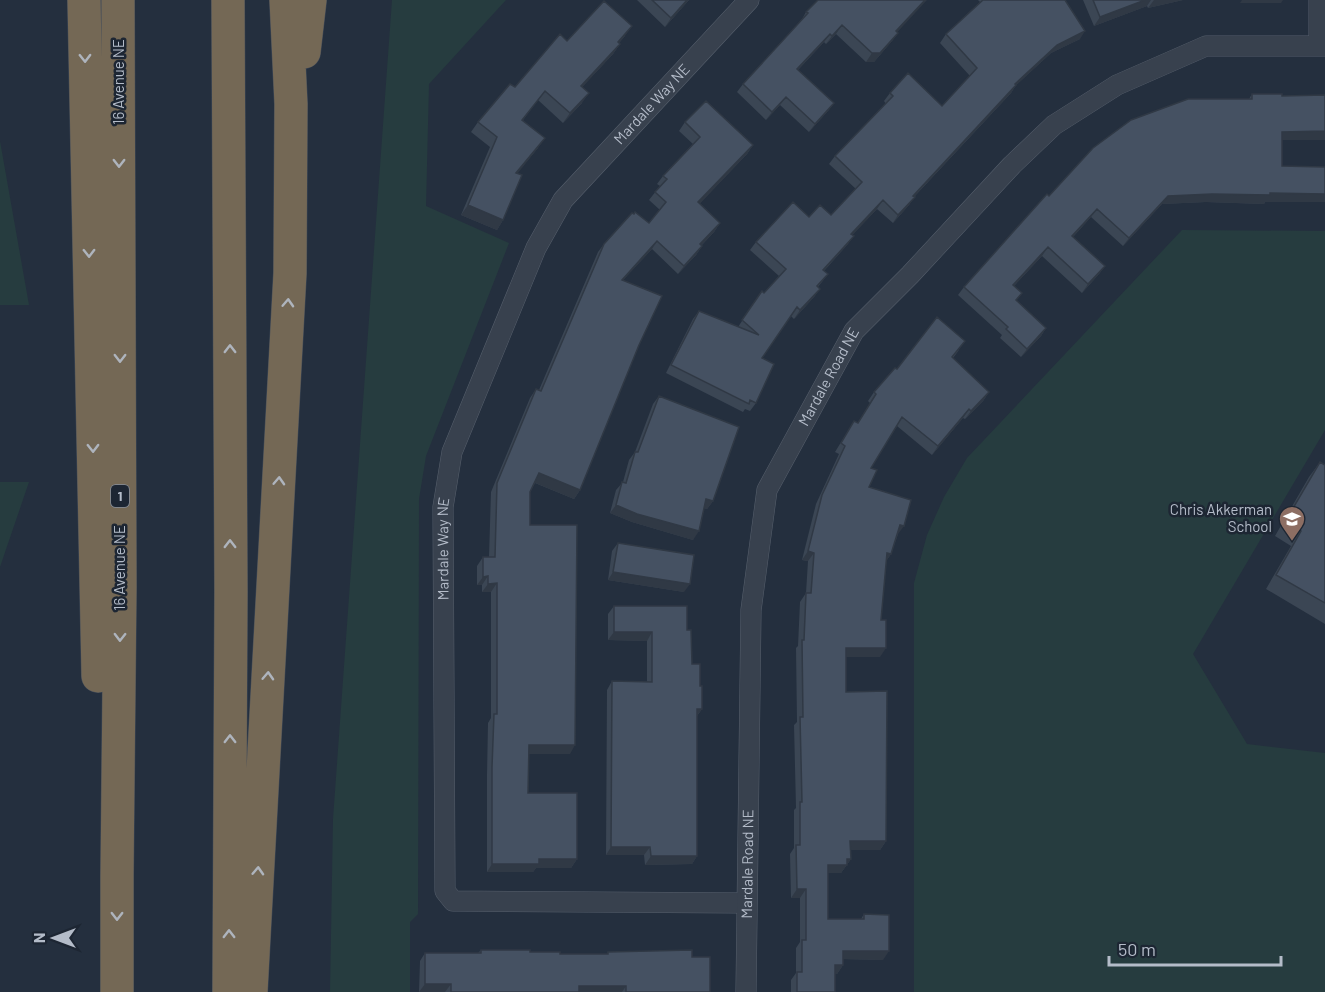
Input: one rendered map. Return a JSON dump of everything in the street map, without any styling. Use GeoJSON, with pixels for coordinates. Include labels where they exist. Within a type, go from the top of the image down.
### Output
{"type":"FeatureCollection","features":[{"type":"Feature","properties":{"kind":"highway"},"geometry":{"type":"LineString","coordinates":[[84,0],[100,786],[117,876]]}},
{"type":"Feature","properties":{"kind":"highway","name":"16 Avenue NE"},"geometry":{"type":"LineString","coordinates":[[117,992],[120,587],[118,0]]}},
{"type":"Feature","properties":{"kind":"highway"},"geometry":{"type":"LineString","coordinates":[[228,0],[231,591],[229,992]]}},
{"type":"Feature","properties":{"kind":"highway"},"geometry":{"type":"LineString","coordinates":[[251,992],[290,273],[291,104],[285,0]]}},
{"type":"Feature","properties":{"kind":"highway"},"geometry":{"type":"LineString","coordinates":[[291,104],[304,56],[310,0]]}},
{"type":"Feature","properties":{"kind":"street","name":"Mardale Way NE"},"geometry":{"type":"LineString","coordinates":[[746,903],[453,901],[445,891],[443,507],[452,452],[536,248],[563,200],[749,0]]}},
{"type":"Feature","properties":{"kind":"street"},"geometry":{"type":"LineString","coordinates":[[1319,0],[1322,46]]}},
{"type":"Feature","properties":{"kind":"street","name":"Mardale Road NE"},"geometry":{"type":"LineString","coordinates":[[746,992],[751,610],[767,490],[854,331],[1054,125],[1117,85],[1206,46],[1322,46]]}},
{"type":"Feature","properties":{"kind":"green space"},"geometry":{"type":"Polygon","coordinates":[[[392,0],[506,0],[429,84],[426,206],[509,243],[426,456],[419,499],[418,914],[410,922],[410,992],[330,992],[333,819],[392,0]]]}},
{"type":"Feature","properties":{"kind":"green space"},"geometry":{"type":"Polygon","coordinates":[[[0,141],[29,305],[0,305],[0,141]]]}},
{"type":"Feature","properties":{"kind":"green space"},"geometry":{"type":"Polygon","coordinates":[[[1182,230],[1325,231],[1325,430],[1193,654],[1247,744],[1325,753],[1325,992],[914,992],[914,583],[927,535],[944,497],[967,458],[1182,230]]]}},
{"type":"Feature","properties":{"kind":"green space"},"geometry":{"type":"Polygon","coordinates":[[[0,482],[29,482],[0,567],[0,482]]]}},
{"type":"Feature","properties":{"kind":"building"},"geometry":{"type":"Polygon","coordinates":[[[652,0],[687,0],[671,18],[652,0]]]}},
{"type":"Feature","properties":{"kind":"building"},"geometry":{"type":"Polygon","coordinates":[[[818,0],[925,0],[896,31],[898,33],[880,53],[872,53],[842,25],[832,36],[830,34],[797,69],[834,103],[815,124],[786,97],[772,112],[743,84],[818,0]]]}},
{"type":"Feature","properties":{"kind":"building"},"geometry":{"type":"Polygon","coordinates":[[[983,0],[1065,0],[1085,31],[1057,45],[1015,84],[898,215],[883,200],[851,234],[854,236],[823,270],[828,274],[817,286],[820,289],[800,310],[797,307],[762,358],[774,364],[756,403],[750,400],[749,404],[671,365],[699,311],[759,335],[742,320],[762,291],[764,293],[786,269],[756,242],[793,202],[809,217],[820,205],[831,215],[862,182],[835,156],[893,96],[890,93],[908,73],[942,106],[977,68],[946,34],[983,0]]]}},
{"type":"Feature","properties":{"kind":"building"},"geometry":{"type":"Polygon","coordinates":[[[1093,0],[1145,0],[1100,17],[1093,0]]]}},
{"type":"Feature","properties":{"kind":"building"},"geometry":{"type":"Polygon","coordinates":[[[604,1],[632,26],[618,42],[620,44],[581,86],[589,93],[570,113],[545,91],[522,120],[545,138],[516,173],[522,175],[503,220],[468,205],[497,137],[478,122],[510,84],[515,87],[560,34],[567,41],[604,1]]]}},
{"type":"Feature","properties":{"kind":"building"},"geometry":{"type":"Polygon","coordinates":[[[1252,94],[1325,95],[1325,131],[1282,132],[1282,166],[1325,167],[1325,194],[1168,196],[1129,238],[1097,209],[1072,236],[1105,266],[1088,284],[1048,247],[1013,285],[1022,293],[1016,300],[1046,328],[1027,349],[1006,329],[1008,327],[964,287],[1047,194],[1049,196],[1093,148],[1131,120],[1188,99],[1252,99],[1252,94]]]}},
{"type":"Feature","properties":{"kind":"building"},"geometry":{"type":"Polygon","coordinates":[[[706,101],[753,145],[698,202],[720,223],[700,244],[702,246],[684,266],[657,241],[622,280],[662,296],[639,345],[580,490],[539,473],[530,492],[530,525],[577,525],[575,745],[529,745],[528,793],[577,793],[577,859],[539,859],[539,864],[492,864],[492,767],[494,714],[497,714],[497,583],[488,584],[488,576],[483,577],[483,557],[495,557],[497,483],[536,389],[541,391],[604,244],[632,213],[635,212],[649,223],[666,202],[655,192],[667,179],[663,176],[700,137],[685,122],[706,101]]]}},
{"type":"Feature","properties":{"kind":"building"},"geometry":{"type":"Polygon","coordinates":[[[937,317],[965,341],[952,357],[989,392],[971,411],[969,409],[938,446],[902,417],[871,468],[877,470],[869,487],[911,500],[904,526],[900,525],[891,554],[887,553],[881,620],[886,620],[886,648],[846,648],[846,692],[887,691],[886,841],[850,841],[851,859],[847,859],[847,865],[828,865],[828,919],[864,919],[864,914],[889,915],[889,951],[843,951],[843,965],[835,965],[835,992],[797,992],[797,972],[802,972],[802,940],[806,940],[806,889],[797,889],[796,845],[800,845],[800,802],[802,802],[800,717],[803,717],[802,640],[804,640],[806,593],[811,593],[814,553],[808,551],[822,495],[845,446],[841,443],[854,421],[858,423],[876,394],[874,392],[895,368],[897,369],[937,317]]]}},
{"type":"Feature","properties":{"kind":"building"},"geometry":{"type":"Polygon","coordinates":[[[659,396],[739,427],[713,501],[706,499],[699,531],[637,514],[616,505],[622,482],[626,483],[635,452],[638,452],[659,396]]]}},
{"type":"Feature","properties":{"kind":"building"},"geometry":{"type":"Polygon","coordinates":[[[1320,462],[1325,465],[1325,603],[1276,575],[1301,531],[1285,522],[1320,462]]]}},
{"type":"Feature","properties":{"kind":"building"},"geometry":{"type":"Polygon","coordinates":[[[618,543],[694,555],[690,584],[613,572],[618,543]]]}},
{"type":"Feature","properties":{"kind":"building"},"geometry":{"type":"Polygon","coordinates":[[[614,606],[687,606],[687,630],[691,630],[692,664],[700,664],[700,686],[702,686],[702,709],[697,709],[697,856],[651,856],[650,847],[611,847],[612,681],[652,682],[652,632],[614,632],[614,606]]]}},
{"type":"Feature","properties":{"kind":"building"},"geometry":{"type":"Polygon","coordinates":[[[481,950],[608,954],[608,952],[692,950],[692,957],[710,957],[710,992],[626,992],[626,986],[579,986],[579,992],[451,992],[451,984],[425,984],[425,953],[481,953],[481,950]]]}},
{"type":"Feature","properties":{"kind":"place","name":"Chris Akkerman School"},"geometry":{"type":"Point","coordinates":[1292,542]}}]}
